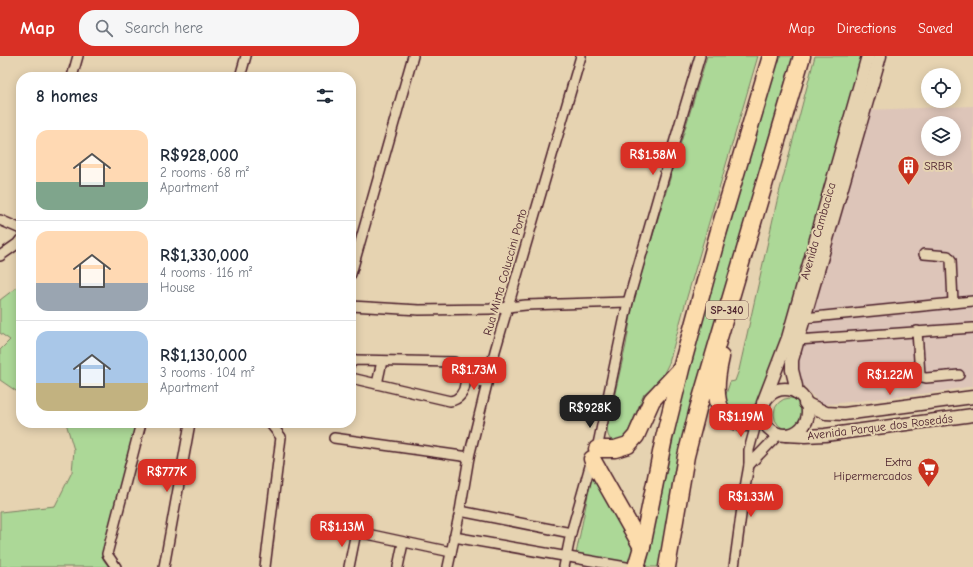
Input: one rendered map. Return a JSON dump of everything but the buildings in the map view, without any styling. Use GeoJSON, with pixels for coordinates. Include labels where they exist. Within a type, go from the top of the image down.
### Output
{"type":"FeatureCollection","features":[{"type":"Feature","properties":{"kind":"highway","name":"SP-340"},"geometry":{"type":"LineString","coordinates":[[636,567],[642,547],[664,438],[681,368],[718,234],[771,56]]}},
{"type":"Feature","properties":{"kind":"highway","name":"SP-340"},"geometry":{"type":"LineString","coordinates":[[667,567],[686,456],[698,409],[802,56]]}},
{"type":"Feature","properties":{"kind":"highway"},"geometry":{"type":"LineString","coordinates":[[762,411],[751,422],[737,423],[728,418],[722,410],[718,401],[718,387],[720,362],[766,179]]}},
{"type":"Feature","properties":{"kind":"highway"},"geometry":{"type":"LineString","coordinates":[[642,547],[595,454],[628,445],[636,436],[652,400],[681,368]]}},
{"type":"Feature","properties":{"kind":"street"},"geometry":{"type":"LineString","coordinates":[[73,72],[78,56]]}},
{"type":"Feature","properties":{"kind":"street"},"geometry":{"type":"LineString","coordinates":[[241,72],[246,56]]}},
{"type":"Feature","properties":{"kind":"street"},"geometry":{"type":"LineString","coordinates":[[356,256],[413,56]]}},
{"type":"Feature","properties":{"kind":"street","name":"Rua Mirta Coluccini Porto"},"geometry":{"type":"LineString","coordinates":[[448,567],[460,511],[469,457],[487,383],[507,307],[581,56]]}},
{"type":"Feature","properties":{"kind":"street"},"geometry":{"type":"LineString","coordinates":[[564,567],[571,532],[595,454],[628,302],[700,56]]}},
{"type":"Feature","properties":{"kind":"street","name":"Avenida Cambacica"},"geometry":{"type":"LineString","coordinates":[[762,411],[788,338],[868,56]]}},
{"type":"Feature","properties":{"kind":"street","name":"Avenida Cambacica"},"geometry":{"type":"LineString","coordinates":[[796,392],[792,370],[792,360],[797,340],[880,56]]}},
{"type":"Feature","properties":{"kind":"street"},"geometry":{"type":"LineString","coordinates":[[0,220],[16,227]]}},
{"type":"Feature","properties":{"kind":"street"},"geometry":{"type":"LineString","coordinates":[[0,256],[16,245]]}},
{"type":"Feature","properties":{"kind":"street"},"geometry":{"type":"LineString","coordinates":[[924,254],[948,256],[951,260],[953,302]]}},
{"type":"Feature","properties":{"kind":"street"},"geometry":{"type":"LineString","coordinates":[[804,318],[973,301]]}},
{"type":"Feature","properties":{"kind":"street"},"geometry":{"type":"LineString","coordinates":[[356,306],[419,310],[490,309],[526,305],[628,302]]}},
{"type":"Feature","properties":{"kind":"street"},"geometry":{"type":"LineString","coordinates":[[797,340],[973,328]]}},
{"type":"Feature","properties":{"kind":"street"},"geometry":{"type":"LineString","coordinates":[[918,331],[920,375],[926,378],[959,375]]}},
{"type":"Feature","properties":{"kind":"street"},"geometry":{"type":"LineString","coordinates":[[356,360],[454,362],[462,368],[466,378],[461,395],[455,401],[356,379]]}},
{"type":"Feature","properties":{"kind":"street"},"geometry":{"type":"LineString","coordinates":[[377,384],[382,361]]}},
{"type":"Feature","properties":{"kind":"street"},"geometry":{"type":"LineString","coordinates":[[466,378],[487,383]]}},
{"type":"Feature","properties":{"kind":"street"},"geometry":{"type":"LineString","coordinates":[[734,567],[749,465],[749,450],[755,428],[762,411],[768,397],[774,392],[781,390],[796,392],[805,403],[807,417],[800,429],[794,433],[782,435],[771,431],[762,411]]}},
{"type":"Feature","properties":{"kind":"street"},"geometry":{"type":"LineString","coordinates":[[805,403],[826,413],[844,414],[973,397]]}},
{"type":"Feature","properties":{"kind":"street","name":"Avenida Parque dos Rosedás"},"geometry":{"type":"LineString","coordinates":[[782,435],[825,435],[973,415]]}},
{"type":"Feature","properties":{"kind":"street"},"geometry":{"type":"LineString","coordinates":[[116,567],[107,554],[140,428]]}},
{"type":"Feature","properties":{"kind":"street"},"geometry":{"type":"LineString","coordinates":[[164,567],[189,428]]}},
{"type":"Feature","properties":{"kind":"street"},"geometry":{"type":"LineString","coordinates":[[265,567],[281,437],[274,428]]}},
{"type":"Feature","properties":{"kind":"street"},"geometry":{"type":"LineString","coordinates":[[749,465],[782,435]]}},
{"type":"Feature","properties":{"kind":"street"},"geometry":{"type":"LineString","coordinates":[[334,438],[469,457]]}},
{"type":"Feature","properties":{"kind":"street"},"geometry":{"type":"LineString","coordinates":[[460,511],[571,532]]}},
{"type":"Feature","properties":{"kind":"street"},"geometry":{"type":"LineString","coordinates":[[344,529],[451,552]]}},
{"type":"Feature","properties":{"kind":"street"},"geometry":{"type":"LineString","coordinates":[[349,567],[356,532]]}},
{"type":"Feature","properties":{"kind":"street"},"geometry":{"type":"LineString","coordinates":[[454,537],[626,567]]}},
{"type":"Feature","properties":{"kind":"street"},"geometry":{"type":"LineString","coordinates":[[398,567],[403,542]]}},
{"type":"Feature","properties":{"kind":"shaded area"},"geometry":{"type":"Polygon","coordinates":[[[961,106],[973,106],[973,386],[937,392],[821,405],[801,383],[795,359],[865,110],[961,108],[961,106]]]}},
{"type":"Feature","properties":{"kind":"green space"},"geometry":{"type":"Polygon","coordinates":[[[707,56],[758,56],[669,363],[661,379],[644,394],[626,437],[614,441],[610,439],[607,428],[626,345],[634,298],[707,56]]]}},
{"type":"Feature","properties":{"kind":"green space"},"geometry":{"type":"Polygon","coordinates":[[[779,56],[793,56],[693,397],[676,462],[659,567],[646,567],[682,396],[714,278],[779,56]]]}},
{"type":"Feature","properties":{"kind":"green space"},"geometry":{"type":"Polygon","coordinates":[[[815,56],[863,56],[783,337],[757,413],[735,418],[724,400],[730,382],[735,381],[739,370],[777,201],[815,56]]]}},
{"type":"Feature","properties":{"kind":"green space"},"geometry":{"type":"Polygon","coordinates":[[[16,288],[16,391],[0,380],[0,350],[10,340],[0,333],[0,300],[16,288]]]}},
{"type":"Feature","properties":{"kind":"green space"},"geometry":{"type":"Polygon","coordinates":[[[787,398],[793,398],[803,405],[806,414],[805,420],[799,427],[793,430],[787,430],[777,423],[774,417],[774,411],[781,401],[787,398]]]}},
{"type":"Feature","properties":{"kind":"green space"},"geometry":{"type":"Polygon","coordinates":[[[67,428],[135,428],[103,559],[109,567],[0,567],[0,512],[55,506],[72,472],[74,450],[67,428]]]}},
{"type":"Feature","properties":{"kind":"green space"},"geometry":{"type":"Polygon","coordinates":[[[592,475],[634,544],[632,564],[576,554],[592,475]]]}},
{"type":"Feature","properties":{"kind":"place","name":"SRBR"},"geometry":{"type":"Point","coordinates":[908,186]}},
{"type":"Feature","properties":{"kind":"place","name":"Extra Hipermercados"},"geometry":{"type":"Point","coordinates":[928,488]}}]}
